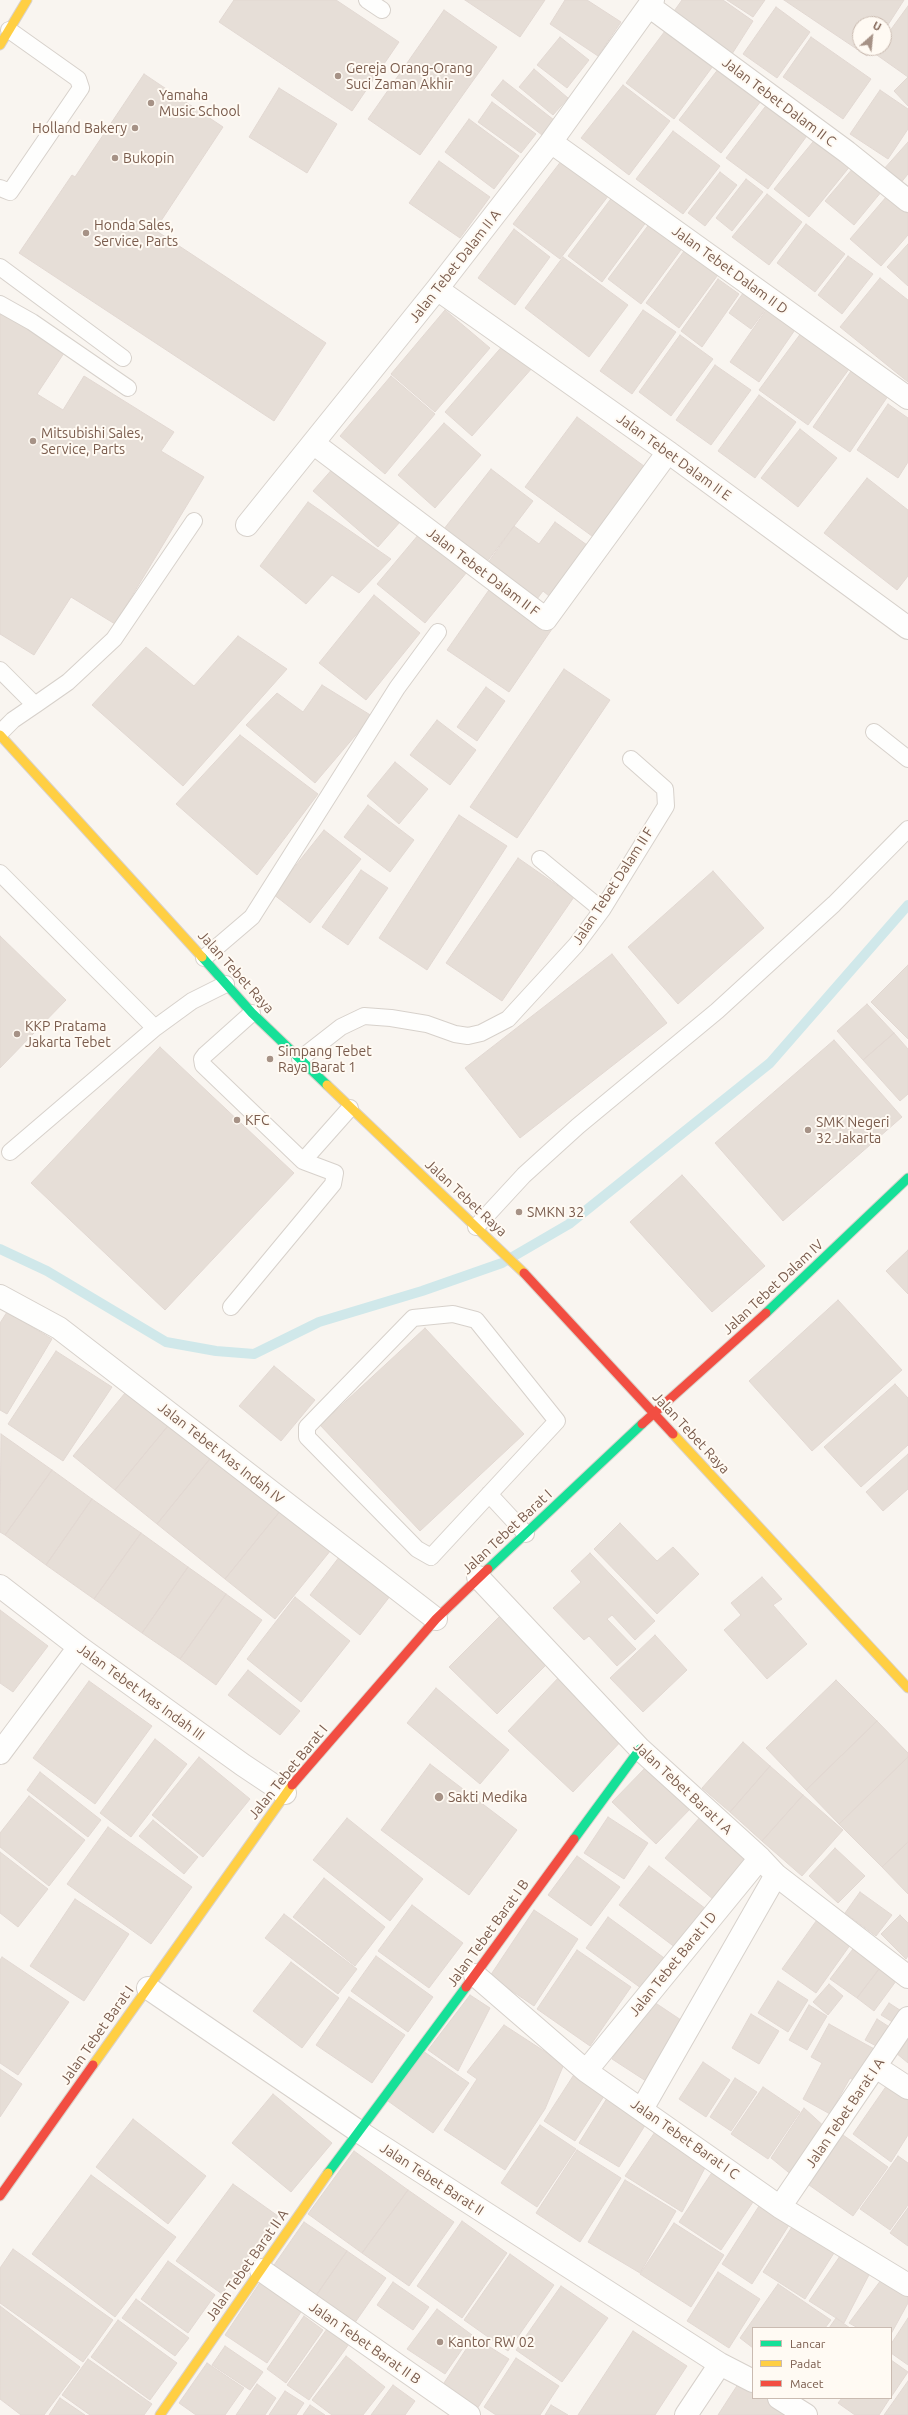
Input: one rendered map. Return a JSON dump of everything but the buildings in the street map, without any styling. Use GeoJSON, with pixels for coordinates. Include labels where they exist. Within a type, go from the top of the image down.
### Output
{"type":"FeatureCollection","features":[{"type":"Feature","properties":{"kind":"street"},"geometry":{"type":"LineString","coordinates":[[0,45],[28,0]]}},
{"type":"Feature","properties":{"kind":"street","name":"Jalan Tebet Dalam II A"},"geometry":{"type":"LineString","coordinates":[[247,525],[437,289],[551,142],[651,3]]}},
{"type":"Feature","properties":{"kind":"street","name":"Jalan Tebet Dalam II C"},"geometry":{"type":"LineString","coordinates":[[651,3],[908,201]]}},
{"type":"Feature","properties":{"kind":"street","name":"Jalan Tebet Dalam II D"},"geometry":{"type":"LineString","coordinates":[[551,142],[908,398]]}},
{"type":"Feature","properties":{"kind":"street","name":"Jalan Tebet Dalam II E"},"geometry":{"type":"LineString","coordinates":[[437,289],[668,452],[908,628]]}},
{"type":"Feature","properties":{"kind":"street","name":"Jalan Tebet Dalam II F"},"geometry":{"type":"LineString","coordinates":[[313,443],[546,619],[668,452]]}},
{"type":"Feature","properties":{"kind":"street","name":"Jalan Tebet Raya"},"geometry":{"type":"LineString","coordinates":[[0,734],[204,958],[252,1013],[526,1275],[908,1688]]}},
{"type":"Feature","properties":{"kind":"street","name":"Jalan Tebet Dalam IV"},"geometry":{"type":"LineString","coordinates":[[653,1413],[742,1336],[908,1178]]}},
{"type":"Feature","properties":{"kind":"street","name":"Jalan Tebet Mas Indah IV"},"geometry":{"type":"LineString","coordinates":[[0,1296],[59,1328],[436,1619]]}},
{"type":"Feature","properties":{"kind":"street","name":"Jalan Tebet Barat I"},"geometry":{"type":"LineString","coordinates":[[0,2196],[285,1793],[436,1619],[653,1413]]}},
{"type":"Feature","properties":{"kind":"street","name":"Jalan Tebet Barat I A"},"geometry":{"type":"LineString","coordinates":[[478,1578],[640,1749],[760,1858],[776,1875],[908,1977]]}},
{"type":"Feature","properties":{"kind":"street","name":"Jalan Tebet Mas Indah III"},"geometry":{"type":"LineString","coordinates":[[0,1586],[79,1647],[242,1765],[285,1793]]}},
{"type":"Feature","properties":{"kind":"street"},"geometry":{"type":"LineString","coordinates":[[0,1753],[79,1647]]}},
{"type":"Feature","properties":{"kind":"street","name":"Jalan Tebet Barat I B"},"geometry":{"type":"LineString","coordinates":[[358,2131],[475,1975],[640,1749]]}},
{"type":"Feature","properties":{"kind":"street","name":"Jalan Tebet Barat I D"},"geometry":{"type":"LineString","coordinates":[[586,2071],[760,1858]]}},
{"type":"Feature","properties":{"kind":"street"},"geometry":{"type":"LineString","coordinates":[[642,2109],[776,1875]]}},
{"type":"Feature","properties":{"kind":"street","name":"Jalan Tebet Barat I C"},"geometry":{"type":"LineString","coordinates":[[475,1975],[586,2071],[780,2207],[908,2285]]}},
{"type":"Feature","properties":{"kind":"street","name":"Jalan Tebet Barat II"},"geometry":{"type":"LineString","coordinates":[[148,1988],[358,2131],[720,2364]]}},
{"type":"Feature","properties":{"kind":"street","name":"Jalan Tebet Barat I A"},"geometry":{"type":"LineString","coordinates":[[780,2207],[908,2018]]}},
{"type":"Feature","properties":{"kind":"street"},"geometry":{"type":"LineString","coordinates":[[876,2067],[908,2088]]}},
{"type":"Feature","properties":{"kind":"street","name":"Jalan Tebet Barat II A"},"geometry":{"type":"LineString","coordinates":[[163,2414],[358,2131]]}},
{"type":"Feature","properties":{"kind":"street","name":"Jalan Tebet Barat II B"},"geometry":{"type":"LineString","coordinates":[[261,2270],[469,2415]]}},
{"type":"Feature","properties":{"kind":"street"},"geometry":{"type":"LineString","coordinates":[[686,2415],[720,2364],[752,2380]]}},
{"type":"Feature","properties":{"kind":"street"},"geometry":{"type":"LineString","coordinates":[[781,2399],[806,2415]]}},
{"type":"Feature","properties":{"kind":"lane"},"geometry":{"type":"LineString","coordinates":[[367,0],[382,10]]}},
{"type":"Feature","properties":{"kind":"lane"},"geometry":{"type":"LineString","coordinates":[[0,188],[10,192],[81,88],[78,79],[9,30]]}},
{"type":"Feature","properties":{"kind":"lane"},"geometry":{"type":"LineString","coordinates":[[0,267],[123,358]]}},
{"type":"Feature","properties":{"kind":"lane"},"geometry":{"type":"LineString","coordinates":[[0,304],[32,322],[128,388]]}},
{"type":"Feature","properties":{"kind":"lane"},"geometry":{"type":"LineString","coordinates":[[0,734],[13,720],[68,682],[114,639],[194,521]]}},
{"type":"Feature","properties":{"kind":"lane"},"geometry":{"type":"LineString","coordinates":[[204,958],[252,917],[398,688],[438,632]]}},
{"type":"Feature","properties":{"kind":"lane"},"geometry":{"type":"LineString","coordinates":[[0,670],[35,705]]}},
{"type":"Feature","properties":{"kind":"lane"},"geometry":{"type":"LineString","coordinates":[[874,732],[908,759]]}},
{"type":"Feature","properties":{"kind":"lane","name":"Jalan Tebet Dalam II F"},"geometry":{"type":"LineString","coordinates":[[300,1059],[341,1027],[364,1016],[391,1018],[427,1024],[455,1034],[468,1036],[481,1033],[508,1019],[576,945],[602,910],[666,806],[665,790],[631,759]]}},
{"type":"Feature","properties":{"kind":"lane"},"geometry":{"type":"LineString","coordinates":[[476,1227],[530,1170],[578,1126],[717,1011],[834,904],[908,829]]}},
{"type":"Feature","properties":{"kind":"lane"},"geometry":{"type":"LineString","coordinates":[[540,859],[602,910]]}},
{"type":"Feature","properties":{"kind":"lane"},"geometry":{"type":"LineString","coordinates":[[0,873],[155,1028]]}},
{"type":"Feature","properties":{"kind":"lane"},"geometry":{"type":"LineString","coordinates":[[10,1152],[155,1028],[192,1001],[226,984]]}},
{"type":"Feature","properties":{"kind":"lane"},"geometry":{"type":"LineString","coordinates":[[231,1307],[333,1184],[335,1173],[303,1161],[203,1065],[202,1059],[205,1054],[252,1013]]}},
{"type":"Feature","properties":{"kind":"lane"},"geometry":{"type":"LineString","coordinates":[[303,1161],[350,1108]]}},
{"type":"Feature","properties":{"kind":"lane"},"geometry":{"type":"LineString","coordinates":[[453,1314],[476,1320],[557,1421],[489,1494],[431,1557],[417,1549],[307,1437],[307,1427],[413,1318],[453,1314]]}},
{"type":"Feature","properties":{"kind":"lane"},"geometry":{"type":"LineString","coordinates":[[489,1494],[526,1534]]}},
{"type":"Feature","properties":{"kind":"waterway"},"geometry":{"type":"LineString","coordinates":[[0,1249],[47,1271],[166,1342],[216,1351],[254,1354],[319,1322],[422,1291],[502,1263],[569,1224],[770,1063],[908,905]]}},
{"type":"Feature","properties":{"kind":"traffic: fast"},"geometry":{"type":"LineString","coordinates":[[202,957],[252,1013],[327,1085]]}},
{"type":"Feature","properties":{"kind":"traffic: fast"},"geometry":{"type":"LineString","coordinates":[[766,1313],[908,1178]]}},
{"type":"Feature","properties":{"kind":"traffic: fast"},"geometry":{"type":"LineString","coordinates":[[488,1569],[642,1424]]}},
{"type":"Feature","properties":{"kind":"traffic: fast"},"geometry":{"type":"LineString","coordinates":[[574,1839],[640,1749]]}},
{"type":"Feature","properties":{"kind":"traffic: fast"},"geometry":{"type":"LineString","coordinates":[[328,2173],[466,1987]]}},
{"type":"Feature","properties":{"kind":"traffic: slow"},"geometry":{"type":"LineString","coordinates":[[0,45],[27,0]]}},
{"type":"Feature","properties":{"kind":"traffic: slow"},"geometry":{"type":"LineString","coordinates":[[0,735],[202,957]]}},
{"type":"Feature","properties":{"kind":"traffic: slow"},"geometry":{"type":"LineString","coordinates":[[327,1085],[524,1273]]}},
{"type":"Feature","properties":{"kind":"traffic: slow"},"geometry":{"type":"LineString","coordinates":[[673,1434],[908,1688]]}},
{"type":"Feature","properties":{"kind":"traffic: slow"},"geometry":{"type":"LineString","coordinates":[[93,2065],[292,1785]]}},
{"type":"Feature","properties":{"kind":"traffic: slow"},"geometry":{"type":"LineString","coordinates":[[160,2415],[328,2173]]}},
{"type":"Feature","properties":{"kind":"traffic: jam"},"geometry":{"type":"LineString","coordinates":[[524,1273],[673,1434]]}},
{"type":"Feature","properties":{"kind":"traffic: jam"},"geometry":{"type":"LineString","coordinates":[[642,1424],[766,1313]]}},
{"type":"Feature","properties":{"kind":"traffic: jam"},"geometry":{"type":"LineString","coordinates":[[292,1785],[436,1619],[488,1569]]}},
{"type":"Feature","properties":{"kind":"traffic: jam"},"geometry":{"type":"LineString","coordinates":[[466,1987],[574,1839]]}},
{"type":"Feature","properties":{"kind":"traffic: jam"},"geometry":{"type":"LineString","coordinates":[[0,2196],[93,2065]]}},
{"type":"Feature","properties":{"kind":"place","name":"Gereja Orang-Orang Suci Zaman Akhir"},"geometry":{"type":"Point","coordinates":[338,76]}},
{"type":"Feature","properties":{"kind":"place","name":"Yamaha Music School"},"geometry":{"type":"Point","coordinates":[151,103]}},
{"type":"Feature","properties":{"kind":"place","name":"Holland Bakery"},"geometry":{"type":"Point","coordinates":[135,128]}},
{"type":"Feature","properties":{"kind":"place","name":"Bukopin"},"geometry":{"type":"Point","coordinates":[115,158]}},
{"type":"Feature","properties":{"kind":"place","name":"Honda Sales, Service, Parts"},"geometry":{"type":"Point","coordinates":[86,233]}},
{"type":"Feature","properties":{"kind":"place","name":"Mitsubishi Sales, Service, Parts"},"geometry":{"type":"Point","coordinates":[33,441]}},
{"type":"Feature","properties":{"kind":"place","name":"KKP Pratama Jakarta Tebet"},"geometry":{"type":"Point","coordinates":[17,1034]}},
{"type":"Feature","properties":{"kind":"place","name":"Simpang Tebet Raya Barat 1"},"geometry":{"type":"Point","coordinates":[270,1059]}},
{"type":"Feature","properties":{"kind":"place","name":"KFC"},"geometry":{"type":"Point","coordinates":[237,1120]}},
{"type":"Feature","properties":{"kind":"place","name":"SMK Negeri 32 Jakarta"},"geometry":{"type":"Point","coordinates":[808,1130]}},
{"type":"Feature","properties":{"kind":"place","name":"SMKN 32"},"geometry":{"type":"Point","coordinates":[519,1212]}},
{"type":"Feature","properties":{"kind":"place","name":"Sakti Medika"},"geometry":{"type":"Point","coordinates":[439,1797]}},
{"type":"Feature","properties":{"kind":"place","name":"Kantor RW 02"},"geometry":{"type":"Point","coordinates":[440,2342]}}]}
